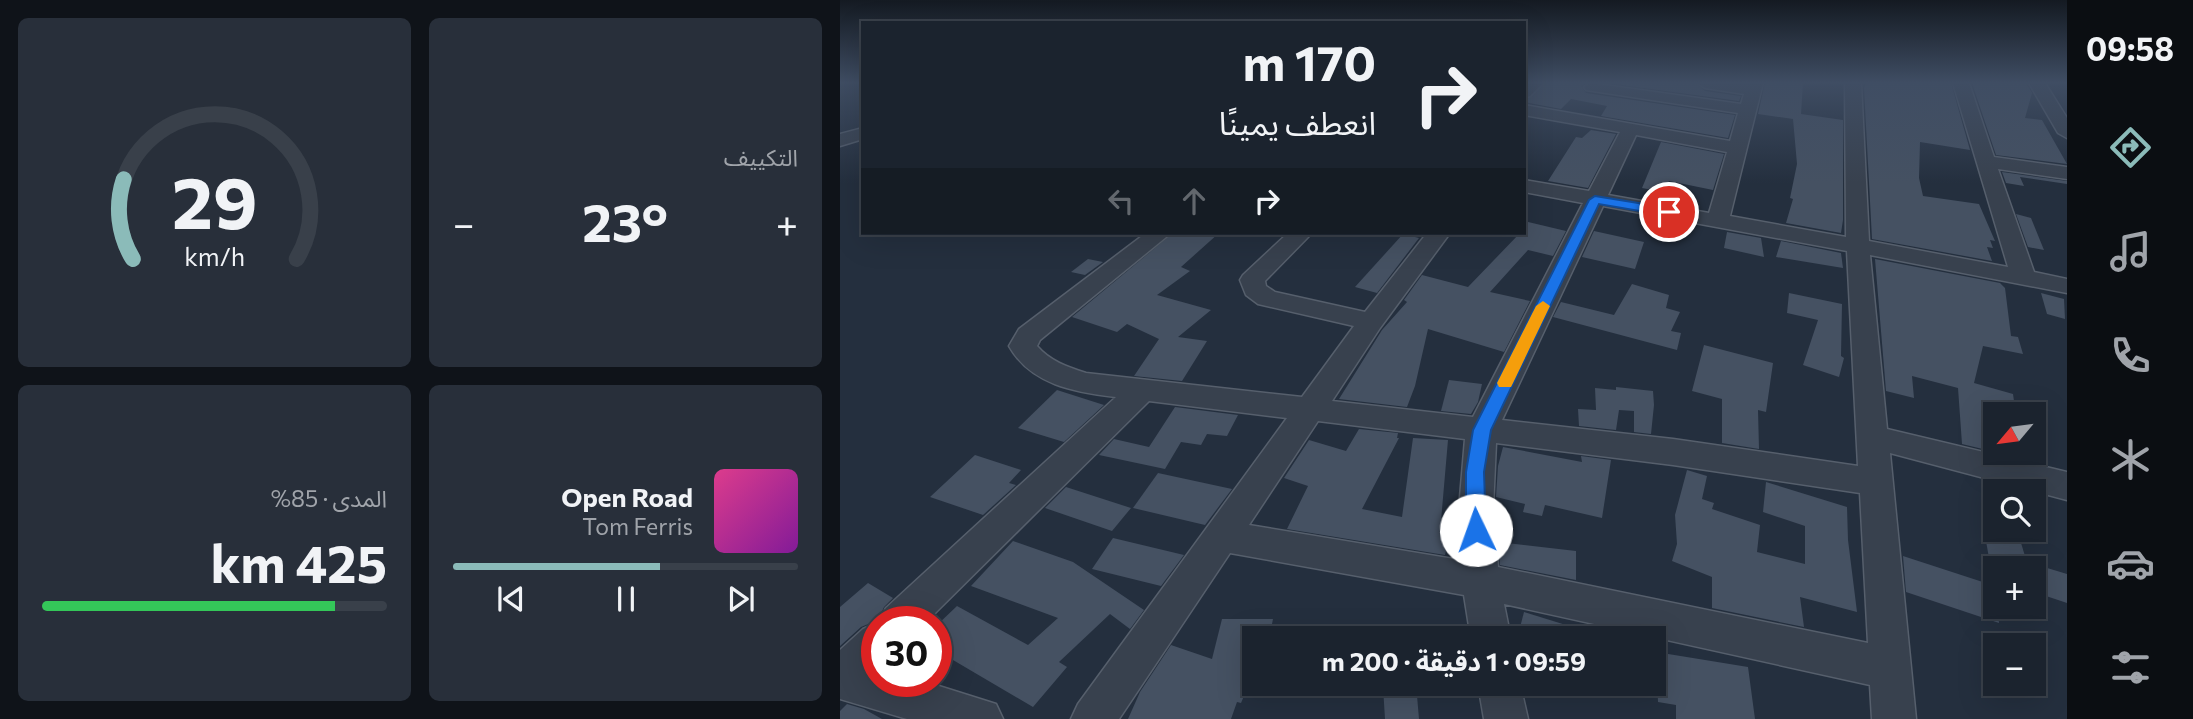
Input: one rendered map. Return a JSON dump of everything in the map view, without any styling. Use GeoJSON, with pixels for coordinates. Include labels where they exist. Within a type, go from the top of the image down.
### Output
{"type":"FeatureCollection","features":[{"type":"Feature","properties":{"kind":"street"},"geometry":{"type":"LineString","coordinates":[[1609,117],[1630,130],[1738,148]]}},
{"type":"Feature","properties":{"kind":"street"},"geometry":{"type":"LineString","coordinates":[[1718,220],[1747,117]]}},
{"type":"Feature","properties":{"kind":"street"},"geometry":{"type":"LineString","coordinates":[[1854,117],[1858,246],[1888,668],[1894,719]]}},
{"type":"Feature","properties":{"kind":"street"},"geometry":{"type":"LineString","coordinates":[[1971,117],[2023,277]]}},
{"type":"Feature","properties":{"kind":"street"},"geometry":{"type":"LineString","coordinates":[[1488,626],[1480,582],[1474,495],[1482,430],[1630,130]]}},
{"type":"Feature","properties":{"kind":"street"},"geometry":{"type":"LineString","coordinates":[[840,140],[861,134]]}},
{"type":"Feature","properties":{"kind":"street"},"geometry":{"type":"LineString","coordinates":[[1985,161],[2067,173]]}},
{"type":"Feature","properties":{"kind":"street"},"geometry":{"type":"LineString","coordinates":[[1526,186],[2067,286]]}},
{"type":"Feature","properties":{"kind":"street"},"geometry":{"type":"LineString","coordinates":[[1157,235],[1028,335],[1023,346],[1026,352],[1050,371],[1086,383],[1673,452],[1876,482]]}},
{"type":"Feature","properties":{"kind":"street"},"geometry":{"type":"LineString","coordinates":[[1299,235],[1252,280],[1255,290],[1267,298],[1371,322]]}},
{"type":"Feature","properties":{"kind":"street"},"geometry":{"type":"LineString","coordinates":[[1093,719],[1371,322],[1437,235]]}},
{"type":"Feature","properties":{"kind":"street"},"geometry":{"type":"LineString","coordinates":[[916,606],[1142,390]]}},
{"type":"Feature","properties":{"kind":"street"},"geometry":{"type":"LineString","coordinates":[[1873,437],[2067,486]]}},
{"type":"Feature","properties":{"kind":"street"},"geometry":{"type":"LineString","coordinates":[[1221,536],[1480,582],[1888,668]]}},
{"type":"Feature","properties":{"kind":"street"},"geometry":{"type":"LineString","coordinates":[[840,678],[861,658]]}},
{"type":"Feature","properties":{"kind":"street"},"geometry":{"type":"LineString","coordinates":[[840,678],[981,719]]}},
{"type":"Feature","properties":{"kind":"street"},"geometry":{"type":"LineString","coordinates":[[1501,696],[1506,719]]}},
{"type":"Feature","properties":{"kind":"building"},"geometry":{"type":"Polygon","coordinates":[[[1604,117],[1735,117],[1728,138],[1604,117]]]}},
{"type":"Feature","properties":{"kind":"building"},"geometry":{"type":"Polygon","coordinates":[[[1776,117],[1819,117],[1843,120],[1841,233],[1786,223],[1793,199],[1790,198],[1797,164],[1793,119],[1776,117]]]}},
{"type":"Feature","properties":{"kind":"building"},"geometry":{"type":"Polygon","coordinates":[[[1866,117],[1961,117],[1970,150],[1920,142],[1919,178],[1923,196],[1979,204],[1995,241],[1990,240],[1993,248],[1987,247],[1992,261],[1872,239],[1866,117]]]}},
{"type":"Feature","properties":{"kind":"building"},"geometry":{"type":"Polygon","coordinates":[[[1983,117],[2025,117],[2042,120],[2067,164],[1996,155],[1983,117]]]}},
{"type":"Feature","properties":{"kind":"building"},"geometry":{"type":"Polygon","coordinates":[[[1591,130],[1616,134],[1588,188],[1548,181],[1576,137],[1582,138],[1591,130]]]}},
{"type":"Feature","properties":{"kind":"building"},"geometry":{"type":"Polygon","coordinates":[[[1661,142],[1724,154],[1713,190],[1669,181],[1663,192],[1642,188],[1661,142]]]}},
{"type":"Feature","properties":{"kind":"building"},"geometry":{"type":"Polygon","coordinates":[[[2002,172],[2067,181],[2067,184],[2020,177],[2024,186],[2006,183],[2002,172]]]}},
{"type":"Feature","properties":{"kind":"building"},"geometry":{"type":"Polygon","coordinates":[[[2016,214],[2031,218],[2044,250],[2028,247],[2016,214]]]}},
{"type":"Feature","properties":{"kind":"building"},"geometry":{"type":"Polygon","coordinates":[[[1526,221],[1566,231],[1553,256],[1528,250],[1490,292],[1530,301],[1504,352],[1428,329],[1415,386],[1407,407],[1339,399],[1382,330],[1407,302],[1404,300],[1422,275],[1468,287],[1518,235],[1526,235],[1526,221]]]}},
{"type":"Feature","properties":{"kind":"building"},"geometry":{"type":"Polygon","coordinates":[[[1594,231],[1644,242],[1635,269],[1582,257],[1594,231]]]}},
{"type":"Feature","properties":{"kind":"building"},"geometry":{"type":"Polygon","coordinates":[[[1727,232],[1761,238],[1764,257],[1724,248],[1727,232]]]}},
{"type":"Feature","properties":{"kind":"building"},"geometry":{"type":"Polygon","coordinates":[[[1171,235],[1217,235],[1181,267],[1190,271],[1157,295],[1211,310],[1178,337],[1207,341],[1182,381],[1134,376],[1159,339],[1127,324],[1117,332],[1072,317],[1171,235]]]}},
{"type":"Feature","properties":{"kind":"building"},"geometry":{"type":"Polygon","coordinates":[[[1402,235],[1419,238],[1377,293],[1355,287],[1402,235]]]}},
{"type":"Feature","properties":{"kind":"building"},"geometry":{"type":"Polygon","coordinates":[[[1781,241],[1841,253],[1843,268],[1776,257],[1781,241]]]}},
{"type":"Feature","properties":{"kind":"building"},"geometry":{"type":"Polygon","coordinates":[[[1088,259],[1103,262],[1085,275],[1071,272],[1088,259]]]}},
{"type":"Feature","properties":{"kind":"building"},"geometry":{"type":"Polygon","coordinates":[[[1875,259],[2000,283],[2005,288],[2011,336],[2018,337],[2023,354],[1983,346],[1974,383],[2013,394],[2014,402],[1983,402],[1983,449],[1962,444],[1958,388],[1912,376],[1914,398],[1886,391],[1875,259]]]}},
{"type":"Feature","properties":{"kind":"building"},"geometry":{"type":"Polygon","coordinates":[[[1632,284],[1669,295],[1666,308],[1680,312],[1671,331],[1681,333],[1677,350],[1553,317],[1561,302],[1614,315],[1632,284]]]}},
{"type":"Feature","properties":{"kind":"building"},"geometry":{"type":"Polygon","coordinates":[[[1789,293],[1842,304],[1841,356],[1844,358],[1839,377],[1803,365],[1818,320],[1787,313],[1789,293]]]}},
{"type":"Feature","properties":{"kind":"building"},"geometry":{"type":"Polygon","coordinates":[[[2041,293],[2064,299],[2065,319],[2047,314],[2041,293]]]}},
{"type":"Feature","properties":{"kind":"building"},"geometry":{"type":"Polygon","coordinates":[[[1704,345],[1773,363],[1766,412],[1758,410],[1759,449],[1722,443],[1722,399],[1692,391],[1704,345]]]}},
{"type":"Feature","properties":{"kind":"building"},"geometry":{"type":"Polygon","coordinates":[[[1449,380],[1482,384],[1478,402],[1471,414],[1441,411],[1449,380]]]}},
{"type":"Feature","properties":{"kind":"building"},"geometry":{"type":"Polygon","coordinates":[[[1616,387],[1653,391],[1651,434],[1634,432],[1634,411],[1619,410],[1616,430],[1579,426],[1578,409],[1596,410],[1595,388],[1616,390],[1616,387]]]}},
{"type":"Feature","properties":{"kind":"building"},"geometry":{"type":"Polygon","coordinates":[[[1057,390],[1104,405],[1064,442],[1018,428],[1057,390]]]}},
{"type":"Feature","properties":{"kind":"building"},"geometry":{"type":"Polygon","coordinates":[[[1175,407],[1238,415],[1227,436],[1207,434],[1201,445],[1181,442],[1165,469],[1099,455],[1114,439],[1149,447],[1175,407]]]}},
{"type":"Feature","properties":{"kind":"building"},"geometry":{"type":"Polygon","coordinates":[[[1359,429],[1398,433],[1399,438],[1362,509],[1402,517],[1413,438],[1448,440],[1441,521],[1453,524],[1445,555],[1287,529],[1308,486],[1284,478],[1309,440],[1346,451],[1359,429]]]}},
{"type":"Feature","properties":{"kind":"building"},"geometry":{"type":"Polygon","coordinates":[[[1503,447],[1582,462],[1581,456],[1611,460],[1602,518],[1545,505],[1542,516],[1523,512],[1525,504],[1496,497],[1498,466],[1503,447]]]}},
{"type":"Feature","properties":{"kind":"building"},"geometry":{"type":"Polygon","coordinates":[[[975,455],[1021,470],[1009,483],[1016,485],[983,515],[930,497],[975,455]]]}},
{"type":"Feature","properties":{"kind":"building"},"geometry":{"type":"Polygon","coordinates":[[[1687,470],[1707,476],[1702,499],[1714,503],[1712,509],[1760,525],[1757,552],[1805,564],[1805,526],[1763,512],[1766,482],[1847,507],[1848,540],[1857,612],[1800,597],[1804,627],[1712,608],[1712,577],[1672,561],[1677,544],[1675,515],[1687,470]]]}},
{"type":"Feature","properties":{"kind":"building"},"geometry":{"type":"Polygon","coordinates":[[[1158,473],[1232,489],[1205,525],[1133,508],[1158,473]]]}},
{"type":"Feature","properties":{"kind":"building"},"geometry":{"type":"Polygon","coordinates":[[[1066,487],[1131,508],[1112,531],[1045,508],[1066,487]]]}},
{"type":"Feature","properties":{"kind":"building"},"geometry":{"type":"Polygon","coordinates":[[[1113,538],[1184,555],[1161,586],[1092,569],[1113,538]]]}},
{"type":"Feature","properties":{"kind":"building"},"geometry":{"type":"Polygon","coordinates":[[[1013,541],[1073,562],[1144,610],[1130,629],[1110,614],[1059,662],[1067,667],[1033,707],[952,659],[952,611],[957,606],[1028,645],[1058,618],[971,586],[1013,541]]]}},
{"type":"Feature","properties":{"kind":"building"},"geometry":{"type":"Polygon","coordinates":[[[1498,542],[1576,551],[1576,580],[1500,565],[1498,542]]]}},
{"type":"Feature","properties":{"kind":"building"},"geometry":{"type":"Polygon","coordinates":[[[1986,542],[2021,542],[2025,556],[1989,556],[1986,542]]]}},
{"type":"Feature","properties":{"kind":"building"},"geometry":{"type":"Polygon","coordinates":[[[1903,556],[1983,582],[1983,618],[1906,592],[1903,556]]]}},
{"type":"Feature","properties":{"kind":"building"},"geometry":{"type":"Polygon","coordinates":[[[2046,568],[2067,574],[2067,603],[2046,596],[2046,568]]]}},
{"type":"Feature","properties":{"kind":"building"},"geometry":{"type":"Polygon","coordinates":[[[868,583],[893,598],[885,606],[861,606],[861,627],[840,646],[840,607],[868,583]]]}},
{"type":"Feature","properties":{"kind":"building"},"geometry":{"type":"Polygon","coordinates":[[[1524,612],[1566,625],[1566,626],[1520,626],[1524,612]]]}},
{"type":"Feature","properties":{"kind":"building"},"geometry":{"type":"Polygon","coordinates":[[[1222,619],[1273,619],[1272,626],[1242,626],[1244,696],[1241,703],[1237,702],[1231,719],[1128,719],[1140,692],[1171,645],[1212,659],[1222,619]]]}},
{"type":"Feature","properties":{"kind":"building"},"geometry":{"type":"Polygon","coordinates":[[[1666,654],[1748,667],[1755,719],[1676,719],[1676,705],[1658,702],[1658,696],[1666,696],[1666,654]]]}},
{"type":"Feature","properties":{"kind":"building"},"geometry":{"type":"Polygon","coordinates":[[[1384,696],[1417,696],[1419,719],[1385,719],[1384,696]]]}},
{"type":"Feature","properties":{"kind":"building"},"geometry":{"type":"Polygon","coordinates":[[[847,704],[864,709],[882,719],[840,719],[840,711],[847,704]]]}},
{"type":"Feature","properties":{"kind":"slow traffic"},"geometry":{"type":"LineString","coordinates":[[1505,383],[1543,306]]}},
{"type":"Feature","properties":{"kind":"route"},"geometry":{"type":"LineString","coordinates":[[1476,530],[1475,472],[1482,430],[1595,200],[1669,212]]}}]}
